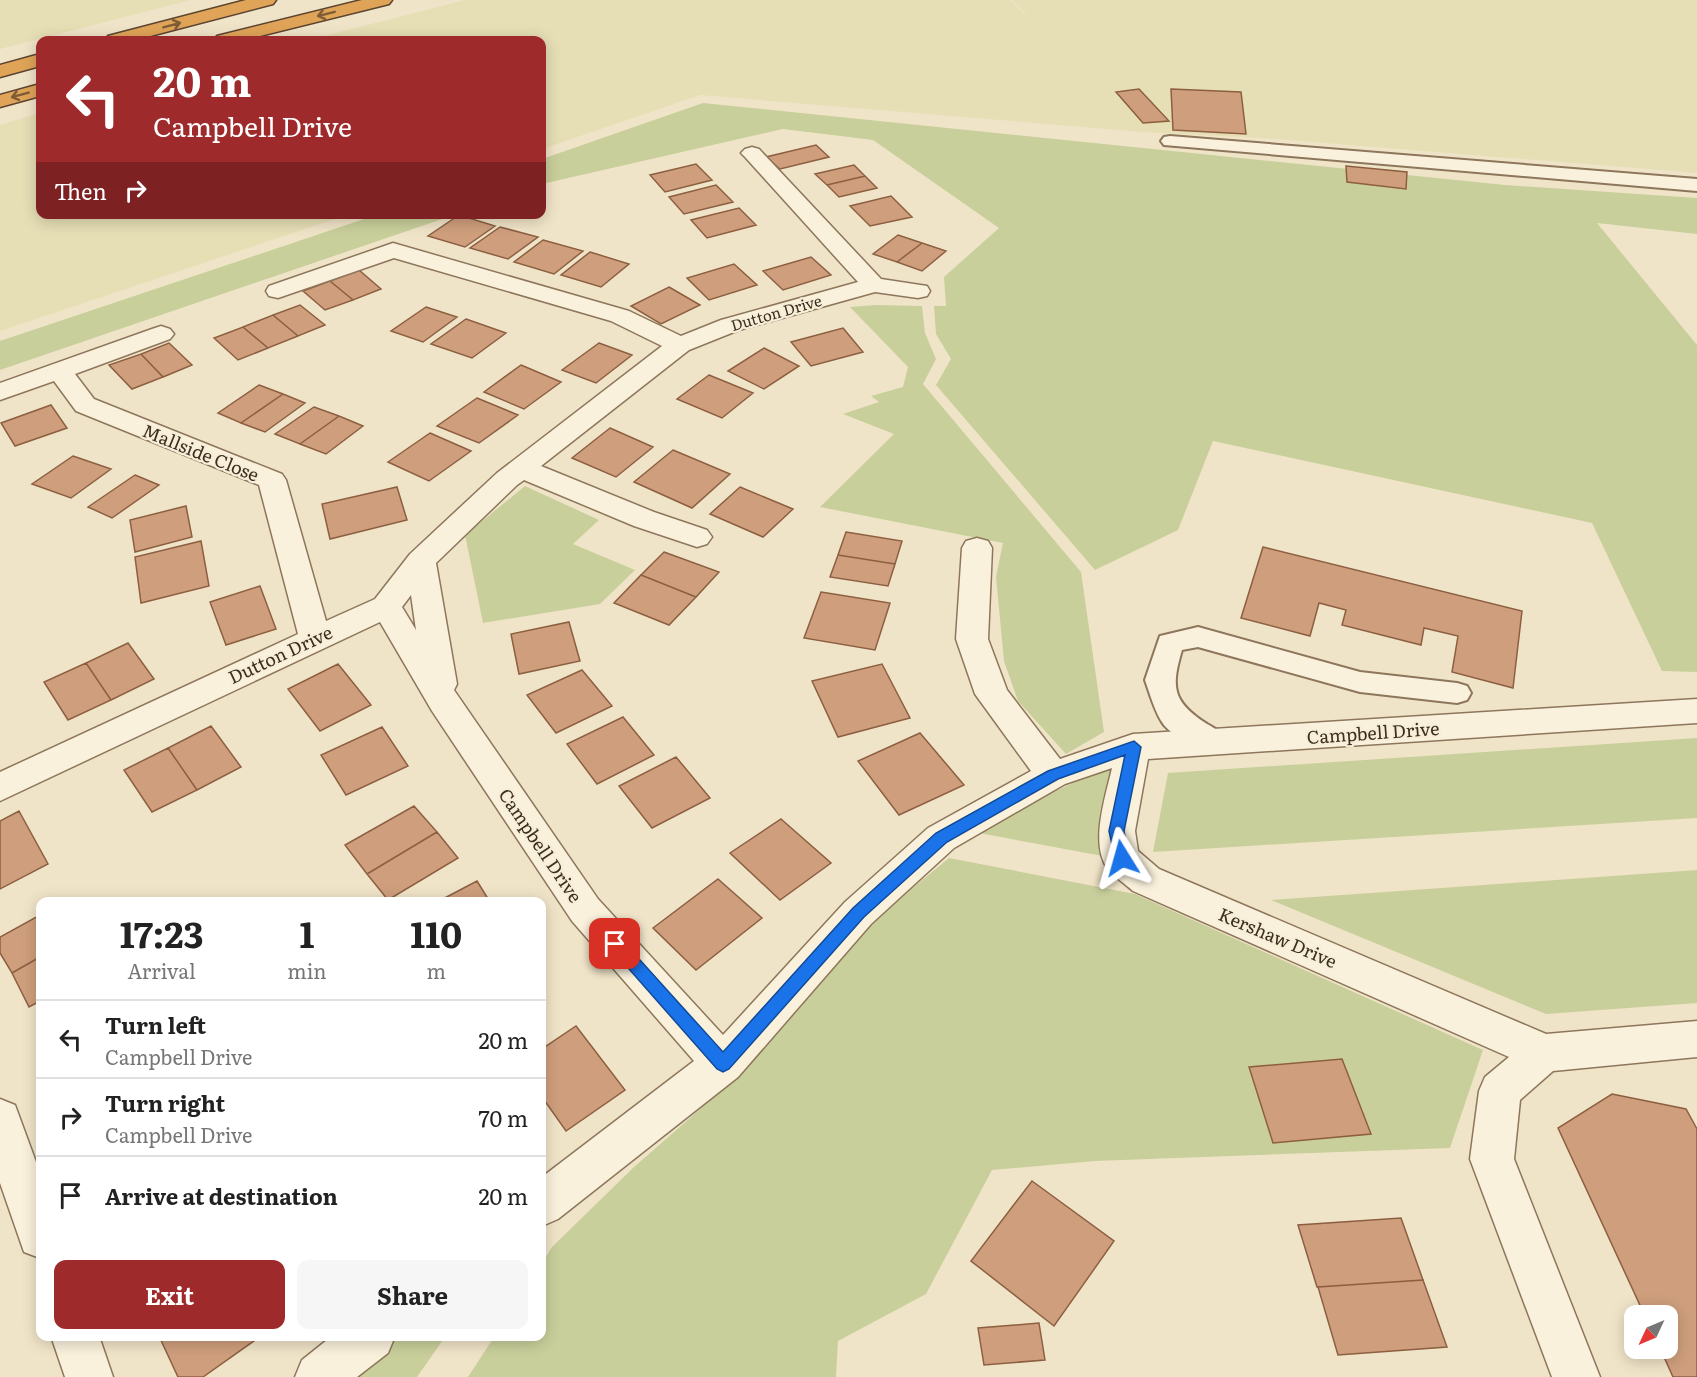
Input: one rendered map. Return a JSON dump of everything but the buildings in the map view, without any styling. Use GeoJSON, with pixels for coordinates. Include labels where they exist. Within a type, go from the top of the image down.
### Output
{"type":"FeatureCollection","features":[{"type":"Feature","properties":{"kind":"highway"},"geometry":{"type":"LineString","coordinates":[[130,36],[267,0]]}},
{"type":"Feature","properties":{"kind":"highway"},"geometry":{"type":"LineString","coordinates":[[240,36],[382,0]]}},
{"type":"Feature","properties":{"kind":"highway"},"geometry":{"type":"LineString","coordinates":[[0,71],[36,61]]}},
{"type":"Feature","properties":{"kind":"highway"},"geometry":{"type":"LineString","coordinates":[[0,101],[36,91]]}},
{"type":"Feature","properties":{"kind":"street"},"geometry":{"type":"LineString","coordinates":[[752,153],[874,285]]}},
{"type":"Feature","properties":{"kind":"street"},"geometry":{"type":"LineString","coordinates":[[278,291],[393,250],[620,316],[680,345]]}},
{"type":"Feature","properties":{"kind":"street","name":"Dutton Drive"},"geometry":{"type":"LineString","coordinates":[[0,787],[387,606],[421,561],[521,468],[680,345],[730,325],[874,285],[918,291]]}},
{"type":"Feature","properties":{"kind":"street"},"geometry":{"type":"LineString","coordinates":[[0,392],[160,334]]}},
{"type":"Feature","properties":{"kind":"street","name":"Mallside Close"},"geometry":{"type":"LineString","coordinates":[[60,371],[85,405],[272,480],[315,638]]}},
{"type":"Feature","properties":{"kind":"street"},"geometry":{"type":"LineString","coordinates":[[521,468],[644,519],[697,537]]}},
{"type":"Feature","properties":{"kind":"street"},"geometry":{"type":"LineString","coordinates":[[977,548],[972,639],[992,694],[1053,775]]}},
{"type":"Feature","properties":{"kind":"street"},"geometry":{"type":"LineString","coordinates":[[421,561],[444,702]]}},
{"type":"Feature","properties":{"kind":"street","name":"Campbell Drive"},"geometry":{"type":"LineString","coordinates":[[387,606],[444,702],[585,910],[723,1064]]}},
{"type":"Feature","properties":{"kind":"street","name":"Campbell Drive"},"geometry":{"type":"LineString","coordinates":[[546,1201],[723,1064],[858,913],[941,838],[1053,775],[1134,747],[1697,711]]}},
{"type":"Feature","properties":{"kind":"street","name":"Kershaw Drive"},"geometry":{"type":"LineString","coordinates":[[1134,747],[1117,831],[1122,858],[1146,880],[1544,1053],[1697,1039]]}},
{"type":"Feature","properties":{"kind":"street"},"geometry":{"type":"LineString","coordinates":[[1544,1053],[1500,1091],[1492,1159],[1576,1377]]}},
{"type":"Feature","properties":{"kind":"street"},"geometry":{"type":"LineString","coordinates":[[0,1119],[36,1224]]}},
{"type":"Feature","properties":{"kind":"street"},"geometry":{"type":"LineString","coordinates":[[77,1341],[89,1377]]}},
{"type":"Feature","properties":{"kind":"street"},"geometry":{"type":"LineString","coordinates":[[319,1377],[365,1341]]}},
{"type":"Feature","properties":{"kind":"lane"},"geometry":{"type":"LineString","coordinates":[[1170,141],[1697,185]]}},
{"type":"Feature","properties":{"kind":"lane"},"geometry":{"type":"LineString","coordinates":[[1213,742],[1175,718],[1160,680],[1170,644],[1198,637],[1360,682],[1457,693]]}},
{"type":"Feature","properties":{"kind":"shaded area"},"geometry":{"type":"Polygon","coordinates":[[[0,0],[191,0],[51,36],[36,36],[36,40],[0,49],[0,0]]]}},
{"type":"Feature","properties":{"kind":"shaded area"},"geometry":{"type":"Polygon","coordinates":[[[465,0],[1010,0],[1038,26],[1012,0],[1697,0],[1697,173],[1263,138],[1142,132],[700,95],[546,148],[546,36],[325,36],[465,0]]]}},
{"type":"Feature","properties":{"kind":"shaded area"},"geometry":{"type":"Polygon","coordinates":[[[36,114],[36,219],[335,219],[0,331],[0,125],[36,114]]]}},
{"type":"Feature","properties":{"kind":"green space"},"geometry":{"type":"Polygon","coordinates":[[[703,103],[1505,185],[1697,198],[1697,234],[1597,223],[1697,345],[1697,672],[1662,671],[1592,523],[1213,441],[1178,530],[1095,570],[936,385],[951,359],[936,334],[934,306],[946,306],[944,277],[999,228],[873,140],[783,129],[546,183],[546,158],[703,103]]]}},
{"type":"Feature","properties":{"kind":"green space"},"geometry":{"type":"Polygon","coordinates":[[[364,219],[442,219],[0,370],[0,341],[364,219]]]}},
{"type":"Feature","properties":{"kind":"green space"},"geometry":{"type":"Polygon","coordinates":[[[922,306],[925,333],[936,359],[923,384],[1081,572],[1104,732],[1066,754],[1018,701],[1004,661],[996,577],[1003,543],[820,507],[894,434],[843,414],[879,402],[871,396],[903,387],[908,367],[850,307],[922,306]]]}},
{"type":"Feature","properties":{"kind":"green space"},"geometry":{"type":"Polygon","coordinates":[[[525,486],[599,520],[573,544],[635,570],[600,604],[483,623],[465,535],[525,486]]]}},
{"type":"Feature","properties":{"kind":"green space"},"geometry":{"type":"Polygon","coordinates":[[[1697,738],[1697,818],[1153,852],[1168,773],[1697,738]]]}},
{"type":"Feature","properties":{"kind":"green space"},"geometry":{"type":"Polygon","coordinates":[[[1113,765],[1108,857],[979,833],[1033,801],[1113,765]]]}},
{"type":"Feature","properties":{"kind":"green space"},"geometry":{"type":"Polygon","coordinates":[[[949,858],[1135,894],[1483,1050],[1450,1148],[1095,1161],[992,1170],[926,1294],[838,1341],[836,1377],[468,1377],[491,1341],[546,1341],[546,1257],[552,1247],[634,1167],[730,1083],[854,936],[949,858]]]}},
{"type":"Feature","properties":{"kind":"green space"},"geometry":{"type":"Polygon","coordinates":[[[1697,870],[1697,1003],[1546,1014],[1271,900],[1697,870]]]}},
{"type":"Feature","properties":{"kind":"green space"},"geometry":{"type":"Polygon","coordinates":[[[392,1341],[442,1341],[417,1377],[348,1377],[392,1341]]]}},
{"type":"Feature","properties":{"kind":"route"},"geometry":{"type":"LineString","coordinates":[[615,944],[723,1064],[858,913],[941,838],[1053,775],[1134,747],[1117,831],[1122,858]]}}]}
